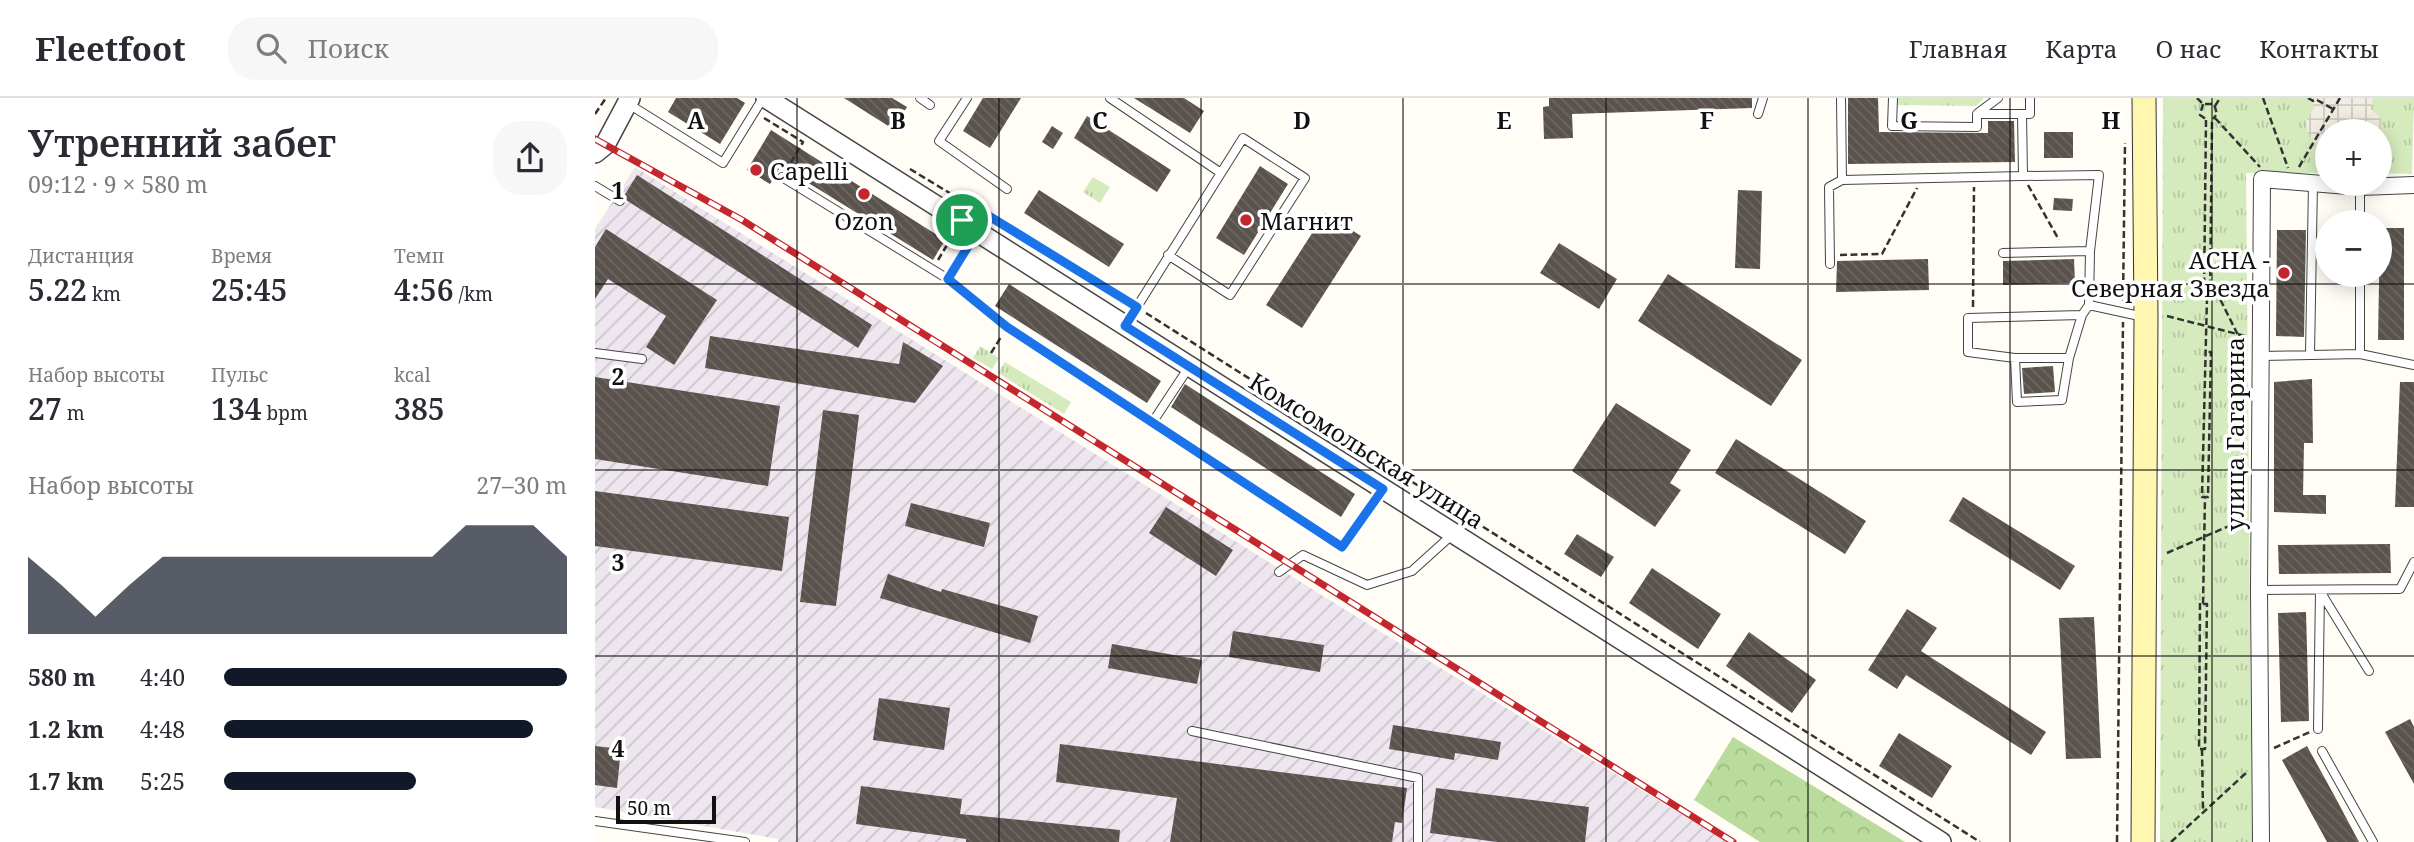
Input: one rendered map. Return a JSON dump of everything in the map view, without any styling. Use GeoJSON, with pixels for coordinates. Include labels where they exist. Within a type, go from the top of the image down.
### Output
{"type":"FeatureCollection","features":[{"type":"Feature","properties":{"kind":"main road"},"geometry":{"type":"LineString","coordinates":[[2143,842],[2157,317],[2144,98]]}},
{"type":"Feature","properties":{"kind":"street","name":"Комсомольская улица"},"geometry":{"type":"LineString","coordinates":[[764,98],[970,219],[1125,326],[1941,842]]}},
{"type":"Feature","properties":{"kind":"street"},"geometry":{"type":"LineString","coordinates":[[595,153],[605,145],[626,100]]}},
{"type":"Feature","properties":{"kind":"street","name":"улица Гагарина"},"geometry":{"type":"LineString","coordinates":[[2261,842],[2259,590],[2262,179],[2273,180]]}},
{"type":"Feature","properties":{"kind":"street"},"geometry":{"type":"LineString","coordinates":[[2273,180],[2313,183]]}},
{"type":"Feature","properties":{"kind":"street"},"geometry":{"type":"LineString","coordinates":[[2392,186],[2414,185]]}},
{"type":"Feature","properties":{"kind":"lane"},"geometry":{"type":"LineString","coordinates":[[626,100],[723,163],[764,98]]}},
{"type":"Feature","properties":{"kind":"lane"},"geometry":{"type":"LineString","coordinates":[[920,98],[930,105]]}},
{"type":"Feature","properties":{"kind":"lane"},"geometry":{"type":"LineString","coordinates":[[967,98],[939,141],[1007,189]]}},
{"type":"Feature","properties":{"kind":"lane"},"geometry":{"type":"LineString","coordinates":[[1110,98],[1221,173]]}},
{"type":"Feature","properties":{"kind":"lane"},"geometry":{"type":"LineString","coordinates":[[1758,114],[1763,98]]}},
{"type":"Feature","properties":{"kind":"lane"},"geometry":{"type":"LineString","coordinates":[[1841,98],[1842,180]]}},
{"type":"Feature","properties":{"kind":"lane"},"geometry":{"type":"LineString","coordinates":[[1893,98],[1892,126],[1977,127],[1977,114]]}},
{"type":"Feature","properties":{"kind":"lane"},"geometry":{"type":"LineString","coordinates":[[1977,114],[1997,98]]}},
{"type":"Feature","properties":{"kind":"lane"},"geometry":{"type":"LineString","coordinates":[[1977,114],[2030,114],[2030,98]]}},
{"type":"Feature","properties":{"kind":"lane"},"geometry":{"type":"LineString","coordinates":[[2022,114],[2023,176]]}},
{"type":"Feature","properties":{"kind":"lane"},"geometry":{"type":"LineString","coordinates":[[1125,326],[1168,255],[1243,138],[1305,178],[1230,295],[1168,255]]}},
{"type":"Feature","properties":{"kind":"lane"},"geometry":{"type":"LineString","coordinates":[[1830,260],[1829,187],[1842,180],[2099,175],[2090,251],[2089,305],[2082,315],[2070,358],[2063,400],[2017,402],[2015,358]]}},
{"type":"Feature","properties":{"kind":"lane"},"geometry":{"type":"LineString","coordinates":[[782,177],[948,279],[1007,327],[1342,547],[1383,489]]}},
{"type":"Feature","properties":{"kind":"lane"},"geometry":{"type":"LineString","coordinates":[[2310,355],[2313,183]]}},
{"type":"Feature","properties":{"kind":"lane"},"geometry":{"type":"LineString","coordinates":[[596,190],[620,201]]}},
{"type":"Feature","properties":{"kind":"lane"},"geometry":{"type":"LineString","coordinates":[[948,279],[970,219]]}},
{"type":"Feature","properties":{"kind":"lane"},"geometry":{"type":"LineString","coordinates":[[2003,253],[2090,251]]}},
{"type":"Feature","properties":{"kind":"lane"},"geometry":{"type":"LineString","coordinates":[[2360,287],[2360,354]]}},
{"type":"Feature","properties":{"kind":"lane"},"geometry":{"type":"LineString","coordinates":[[2089,305],[2157,317]]}},
{"type":"Feature","properties":{"kind":"lane"},"geometry":{"type":"LineString","coordinates":[[2070,358],[2015,358],[1968,352],[1968,318],[2082,315]]}},
{"type":"Feature","properties":{"kind":"lane"},"geometry":{"type":"LineString","coordinates":[[2261,349],[2310,355],[2360,354],[2414,365]]}},
{"type":"Feature","properties":{"kind":"lane"},"geometry":{"type":"LineString","coordinates":[[595,354],[642,359]]}},
{"type":"Feature","properties":{"kind":"lane"},"geometry":{"type":"LineString","coordinates":[[1152,423],[1189,367]]}},
{"type":"Feature","properties":{"kind":"lane"},"geometry":{"type":"LineString","coordinates":[[1279,572],[1303,555],[1367,585],[1412,571],[1454,533]]}},
{"type":"Feature","properties":{"kind":"lane"},"geometry":{"type":"LineString","coordinates":[[2259,590],[2400,589],[2414,562]]}},
{"type":"Feature","properties":{"kind":"lane"},"geometry":{"type":"LineString","coordinates":[[2320,591],[2369,671]]}},
{"type":"Feature","properties":{"kind":"lane"},"geometry":{"type":"LineString","coordinates":[[2318,729],[2320,591]]}},
{"type":"Feature","properties":{"kind":"lane"},"geometry":{"type":"LineString","coordinates":[[1192,731],[1418,778],[1417,842]]}},
{"type":"Feature","properties":{"kind":"lane"},"geometry":{"type":"LineString","coordinates":[[2322,751],[2373,842]]}},
{"type":"Feature","properties":{"kind":"lane"},"geometry":{"type":"LineString","coordinates":[[595,821],[745,842]]}},
{"type":"Feature","properties":{"kind":"path"},"geometry":{"type":"LineString","coordinates":[[595,114],[606,98]]}},
{"type":"Feature","properties":{"kind":"path"},"geometry":{"type":"LineString","coordinates":[[2197,98],[2203,104]]}},
{"type":"Feature","properties":{"kind":"path"},"geometry":{"type":"LineString","coordinates":[[2210,103],[2214,98]]}},
{"type":"Feature","properties":{"kind":"path"},"geometry":{"type":"LineString","coordinates":[[2215,106],[2220,98]]}},
{"type":"Feature","properties":{"kind":"path"},"geometry":{"type":"LineString","coordinates":[[2263,98],[2292,180]]}},
{"type":"Feature","properties":{"kind":"path"},"geometry":{"type":"LineString","coordinates":[[2308,98],[2317,99],[2333,109]]}},
{"type":"Feature","properties":{"kind":"path"},"geometry":{"type":"LineString","coordinates":[[2297,170],[2340,98]]}},
{"type":"Feature","properties":{"kind":"path"},"geometry":{"type":"LineString","coordinates":[[2203,104],[2210,103],[2215,106],[2217,114],[2213,119],[2210,297],[2207,297]]}},
{"type":"Feature","properties":{"kind":"path"},"geometry":{"type":"LineString","coordinates":[[2203,104],[2200,114],[2206,120],[2204,297],[2207,297],[2207,352],[2210,352],[2208,497],[2205,497]]}},
{"type":"Feature","properties":{"kind":"path"},"geometry":{"type":"LineString","coordinates":[[764,118],[803,142],[782,177]]}},
{"type":"Feature","properties":{"kind":"path"},"geometry":{"type":"LineString","coordinates":[[2206,120],[2213,119]]}},
{"type":"Feature","properties":{"kind":"path"},"geometry":{"type":"LineString","coordinates":[[2213,119],[2273,180]]}},
{"type":"Feature","properties":{"kind":"path"},"geometry":{"type":"LineString","coordinates":[[2117,842],[2125,138]]}},
{"type":"Feature","properties":{"kind":"path"},"geometry":{"type":"LineString","coordinates":[[905,165],[970,219],[1137,307],[1980,842]]}},
{"type":"Feature","properties":{"kind":"path"},"geometry":{"type":"LineString","coordinates":[[2023,176],[2066,252]]}},
{"type":"Feature","properties":{"kind":"path"},"geometry":{"type":"LineString","coordinates":[[1973,317],[1974,177]]}},
{"type":"Feature","properties":{"kind":"path"},"geometry":{"type":"LineString","coordinates":[[1830,260],[1882,254],[1922,178]]}},
{"type":"Feature","properties":{"kind":"path"},"geometry":{"type":"LineString","coordinates":[[934,266],[970,219]]}},
{"type":"Feature","properties":{"kind":"path"},"geometry":{"type":"LineString","coordinates":[[2210,281],[2238,335]]}},
{"type":"Feature","properties":{"kind":"path"},"geometry":{"type":"LineString","coordinates":[[2157,317],[2238,335],[2261,349]]}},
{"type":"Feature","properties":{"kind":"path"},"geometry":{"type":"LineString","coordinates":[[991,353],[1007,327]]}},
{"type":"Feature","properties":{"kind":"path"},"geometry":{"type":"LineString","coordinates":[[2203,813],[2199,696],[2200,603],[2203,604],[2205,537],[2205,497],[2202,497],[2203,365],[2204,352],[2207,352]]}},
{"type":"Feature","properties":{"kind":"path"},"geometry":{"type":"LineString","coordinates":[[2167,553],[2260,513]]}},
{"type":"Feature","properties":{"kind":"path"},"geometry":{"type":"LineString","coordinates":[[2171,842],[2273,749],[2318,729]]}},
{"type":"Feature","properties":{"kind":"shaded area"},"geometry":{"type":"Polygon","coordinates":[[[2315,98],[2373,98],[2371,109],[2381,119],[2315,119],[2315,141],[2310,138],[2306,121],[2315,106],[2312,104],[2315,98]]]}},
{"type":"Feature","properties":{"kind":"shaded area"},"geometry":{"type":"Polygon","coordinates":[[[635,167],[1373,627],[1727,842],[778,842],[778,839],[595,807],[595,229],[635,167]]]}},
{"type":"Feature","properties":{"kind":"green space"},"geometry":{"type":"Polygon","coordinates":[[[1897,98],[1984,98],[1976,106],[1897,105],[1897,98]]]}},
{"type":"Feature","properties":{"kind":"green space"},"geometry":{"type":"Polygon","coordinates":[[[2163,98],[2414,98],[2412,174],[2392,173],[2392,119],[2315,119],[2315,173],[2246,173],[2252,842],[2160,842],[2163,98]]]}},
{"type":"Feature","properties":{"kind":"green space"},"geometry":{"type":"Polygon","coordinates":[[[1093,177],[1110,187],[1100,203],[1083,192],[1093,177]]]}},
{"type":"Feature","properties":{"kind":"green space"},"geometry":{"type":"Polygon","coordinates":[[[980,346],[999,358],[992,369],[973,358],[980,346]]]}},
{"type":"Feature","properties":{"kind":"green space"},"geometry":{"type":"Polygon","coordinates":[[[1005,362],[1071,402],[1064,414],[998,373],[1005,362]]]}},
{"type":"Feature","properties":{"kind":"green space"},"geometry":{"type":"Polygon","coordinates":[[[1733,737],[1905,842],[1760,842],[1694,800],[1733,737]]]}},
{"type":"Feature","properties":{"kind":"building"},"geometry":{"type":"Polygon","coordinates":[[[676,98],[737,98],[745,103],[720,144],[668,112],[676,98]]]}},
{"type":"Feature","properties":{"kind":"building"},"geometry":{"type":"Polygon","coordinates":[[[844,98],[892,98],[907,107],[893,129],[844,98]]]}},
{"type":"Feature","properties":{"kind":"building"},"geometry":{"type":"Polygon","coordinates":[[[983,98],[1021,98],[990,148],[963,131],[983,98]]]}},
{"type":"Feature","properties":{"kind":"building"},"geometry":{"type":"Polygon","coordinates":[[[1134,98],[1184,98],[1204,111],[1190,133],[1134,98]]]}},
{"type":"Feature","properties":{"kind":"building"},"geometry":{"type":"Polygon","coordinates":[[[1549,98],[1752,98],[1752,108],[1572,114],[1573,138],[1544,139],[1543,107],[1549,106],[1549,98]]]}},
{"type":"Feature","properties":{"kind":"building"},"geometry":{"type":"Polygon","coordinates":[[[1848,98],[1878,98],[1879,132],[1988,133],[1988,121],[2014,121],[2015,162],[1848,164],[1848,98]]]}},
{"type":"Feature","properties":{"kind":"building"},"geometry":{"type":"Polygon","coordinates":[[[1087,116],[1171,170],[1157,192],[1074,138],[1087,116]]]}},
{"type":"Feature","properties":{"kind":"building"},"geometry":{"type":"Polygon","coordinates":[[[1052,126],[1063,133],[1053,149],[1042,142],[1052,126]]]}},
{"type":"Feature","properties":{"kind":"building"},"geometry":{"type":"Polygon","coordinates":[[[771,130],[945,240],[933,260],[781,166],[770,184],[747,170],[771,130]]]}},
{"type":"Feature","properties":{"kind":"building"},"geometry":{"type":"Polygon","coordinates":[[[2044,132],[2073,132],[2073,158],[2044,158],[2044,132]]]}},
{"type":"Feature","properties":{"kind":"building","name":"Магнит"},"geometry":{"type":"Polygon","coordinates":[[[1260,166],[1288,184],[1244,255],[1216,238],[1260,166]]]}},
{"type":"Feature","properties":{"kind":"building"},"geometry":{"type":"Polygon","coordinates":[[[637,175],[872,325],[858,348],[626,200],[624,196],[637,175]]]}},
{"type":"Feature","properties":{"kind":"building"},"geometry":{"type":"Polygon","coordinates":[[[1039,190],[1124,244],[1109,267],[1024,213],[1039,190]]]}},
{"type":"Feature","properties":{"kind":"building"},"geometry":{"type":"Polygon","coordinates":[[[1738,190],[1762,191],[1760,269],[1735,268],[1738,190]]]}},
{"type":"Feature","properties":{"kind":"building"},"geometry":{"type":"Polygon","coordinates":[[[2054,198],[2073,199],[2072,211],[2053,210],[2054,198]]]}},
{"type":"Feature","properties":{"kind":"building"},"geometry":{"type":"Polygon","coordinates":[[[1325,213],[1361,236],[1302,328],[1266,305],[1325,213]]]}},
{"type":"Feature","properties":{"kind":"building"},"geometry":{"type":"Polygon","coordinates":[[[2392,228],[2404,228],[2404,340],[2378,340],[2379,287],[2392,287],[2392,228]]]}},
{"type":"Feature","properties":{"kind":"building"},"geometry":{"type":"Polygon","coordinates":[[[606,229],[717,300],[674,365],[646,347],[666,316],[608,279],[595,299],[595,247],[606,229]]]}},
{"type":"Feature","properties":{"kind":"building"},"geometry":{"type":"Polygon","coordinates":[[[2277,230],[2306,230],[2304,337],[2276,336],[2277,230]]]}},
{"type":"Feature","properties":{"kind":"building"},"geometry":{"type":"Polygon","coordinates":[[[1559,243],[1617,279],[1599,309],[1540,273],[1559,243]]]}},
{"type":"Feature","properties":{"kind":"building"},"geometry":{"type":"Polygon","coordinates":[[[1928,259],[1929,290],[1836,292],[1837,261],[1928,259]]]}},
{"type":"Feature","properties":{"kind":"building"},"geometry":{"type":"Polygon","coordinates":[[[2074,259],[2075,283],[2003,285],[2003,261],[2074,259]]]}},
{"type":"Feature","properties":{"kind":"building"},"geometry":{"type":"Polygon","coordinates":[[[1668,274],[1802,360],[1771,406],[1638,321],[1668,274]]]}},
{"type":"Feature","properties":{"kind":"building"},"geometry":{"type":"Polygon","coordinates":[[[1009,284],[1161,381],[1147,403],[995,306],[1009,284]]]}},
{"type":"Feature","properties":{"kind":"building"},"geometry":{"type":"Polygon","coordinates":[[[710,336],[899,364],[903,342],[943,366],[915,403],[705,368],[710,336]]]}},
{"type":"Feature","properties":{"kind":"building"},"geometry":{"type":"Polygon","coordinates":[[[2053,366],[2055,392],[2024,394],[2022,368],[2053,366]]]}},
{"type":"Feature","properties":{"kind":"building"},"geometry":{"type":"Polygon","coordinates":[[[595,377],[780,406],[768,486],[595,459],[595,377]]]}},
{"type":"Feature","properties":{"kind":"building"},"geometry":{"type":"Polygon","coordinates":[[[2312,379],[2313,443],[2304,443],[2303,495],[2326,495],[2326,514],[2274,512],[2274,382],[2312,379]]]}},
{"type":"Feature","properties":{"kind":"building"},"geometry":{"type":"Polygon","coordinates":[[[2400,382],[2414,382],[2414,507],[2395,507],[2400,382]]]}},
{"type":"Feature","properties":{"kind":"building"},"geometry":{"type":"Polygon","coordinates":[[[1185,384],[1355,494],[1341,517],[1171,407],[1185,384]]]}},
{"type":"Feature","properties":{"kind":"building"},"geometry":{"type":"Polygon","coordinates":[[[1616,403],[1691,450],[1670,483],[1681,490],[1655,527],[1572,471],[1616,403]]]}},
{"type":"Feature","properties":{"kind":"building"},"geometry":{"type":"Polygon","coordinates":[[[823,410],[859,415],[836,606],[800,602],[823,410]]]}},
{"type":"Feature","properties":{"kind":"building"},"geometry":{"type":"Polygon","coordinates":[[[1736,439],[1866,521],[1845,554],[1715,473],[1736,439]]]}},
{"type":"Feature","properties":{"kind":"building"},"geometry":{"type":"Polygon","coordinates":[[[595,491],[789,517],[782,571],[595,546],[595,491]]]}},
{"type":"Feature","properties":{"kind":"building"},"geometry":{"type":"Polygon","coordinates":[[[1963,497],[2075,566],[2060,590],[1949,521],[1963,497]]]}},
{"type":"Feature","properties":{"kind":"building"},"geometry":{"type":"Polygon","coordinates":[[[911,503],[990,523],[984,547],[905,526],[911,503]]]}},
{"type":"Feature","properties":{"kind":"building"},"geometry":{"type":"Polygon","coordinates":[[[1166,507],[1233,550],[1216,576],[1149,533],[1166,507]]]}},
{"type":"Feature","properties":{"kind":"building"},"geometry":{"type":"Polygon","coordinates":[[[1577,534],[1614,557],[1601,577],[1564,554],[1577,534]]]}},
{"type":"Feature","properties":{"kind":"building"},"geometry":{"type":"Polygon","coordinates":[[[2390,544],[2391,573],[2279,574],[2278,545],[2390,544]]]}},
{"type":"Feature","properties":{"kind":"building"},"geometry":{"type":"Polygon","coordinates":[[[1652,568],[1721,614],[1698,649],[1629,603],[1652,568]]]}},
{"type":"Feature","properties":{"kind":"building"},"geometry":{"type":"Polygon","coordinates":[[[888,574],[941,592],[942,589],[1038,616],[1030,643],[880,598],[888,574]]]}},
{"type":"Feature","properties":{"kind":"building"},"geometry":{"type":"Polygon","coordinates":[[[1907,609],[1937,628],[1921,651],[2046,732],[2031,755],[1906,675],[1897,689],[1868,670],[1907,609]]]}},
{"type":"Feature","properties":{"kind":"building"},"geometry":{"type":"Polygon","coordinates":[[[2306,612],[2309,721],[2281,722],[2278,613],[2306,612]]]}},
{"type":"Feature","properties":{"kind":"building"},"geometry":{"type":"Polygon","coordinates":[[[2094,617],[2101,758],[2066,759],[2059,618],[2094,617]]]}},
{"type":"Feature","properties":{"kind":"building"},"geometry":{"type":"Polygon","coordinates":[[[1233,631],[1324,645],[1320,672],[1229,657],[1233,631]]]}},
{"type":"Feature","properties":{"kind":"building"},"geometry":{"type":"Polygon","coordinates":[[[1749,632],[1816,680],[1792,713],[1726,666],[1749,632]]]}},
{"type":"Feature","properties":{"kind":"building"},"geometry":{"type":"Polygon","coordinates":[[[1112,644],[1202,660],[1197,684],[1108,668],[1112,644]]]}},
{"type":"Feature","properties":{"kind":"building"},"geometry":{"type":"Polygon","coordinates":[[[879,698],[950,708],[944,750],[873,740],[879,698]]]}},
{"type":"Feature","properties":{"kind":"building"},"geometry":{"type":"Polygon","coordinates":[[[2410,719],[2414,727],[2414,784],[2385,732],[2410,719]]]}},
{"type":"Feature","properties":{"kind":"building"},"geometry":{"type":"Polygon","coordinates":[[[1393,725],[1501,742],[1498,760],[1455,753],[1454,760],[1389,749],[1393,725]]]}},
{"type":"Feature","properties":{"kind":"building"},"geometry":{"type":"Polygon","coordinates":[[[1899,733],[1952,766],[1932,798],[1879,766],[1899,733]]]}},
{"type":"Feature","properties":{"kind":"building"},"geometry":{"type":"Polygon","coordinates":[[[1060,744],[1407,788],[1402,823],[1395,822],[1392,842],[1170,842],[1177,798],[1056,782],[1060,744]]]}},
{"type":"Feature","properties":{"kind":"building"},"geometry":{"type":"Polygon","coordinates":[[[595,746],[621,749],[617,788],[595,785],[595,746]]]}},
{"type":"Feature","properties":{"kind":"building"},"geometry":{"type":"Polygon","coordinates":[[[2307,746],[2359,842],[2327,842],[2282,760],[2307,746]]]}},
{"type":"Feature","properties":{"kind":"building"},"geometry":{"type":"Polygon","coordinates":[[[861,786],[962,799],[960,814],[1120,830],[1119,842],[966,842],[966,839],[856,824],[861,786]]]}},
{"type":"Feature","properties":{"kind":"building"},"geometry":{"type":"Polygon","coordinates":[[[1436,788],[1589,807],[1585,842],[1497,842],[1430,833],[1436,788]]]}},
{"type":"Feature","properties":{"kind":"railway"},"geometry":{"type":"LineString","coordinates":[[595,139],[742,220],[1733,842]]}},
{"type":"Feature","properties":{"kind":"place","name":"Capelli"},"geometry":{"type":"Point","coordinates":[756,170]}},
{"type":"Feature","properties":{"kind":"place","name":"Ozon"},"geometry":{"type":"Point","coordinates":[864,194]}},
{"type":"Feature","properties":{"kind":"place","name":"Магнит"},"geometry":{"type":"Point","coordinates":[1246,220]}},
{"type":"Feature","properties":{"kind":"place","name":"АСНА - Северная Звезда"},"geometry":{"type":"Point","coordinates":[2284,273]}},
{"type":"Feature","properties":{"kind":"route"},"geometry":{"type":"LineString","coordinates":[[971,205],[1137,307],[1125,326],[1383,489],[1342,547],[1007,327],[948,279],[978,230],[962,220],[971,205]]}}]}
